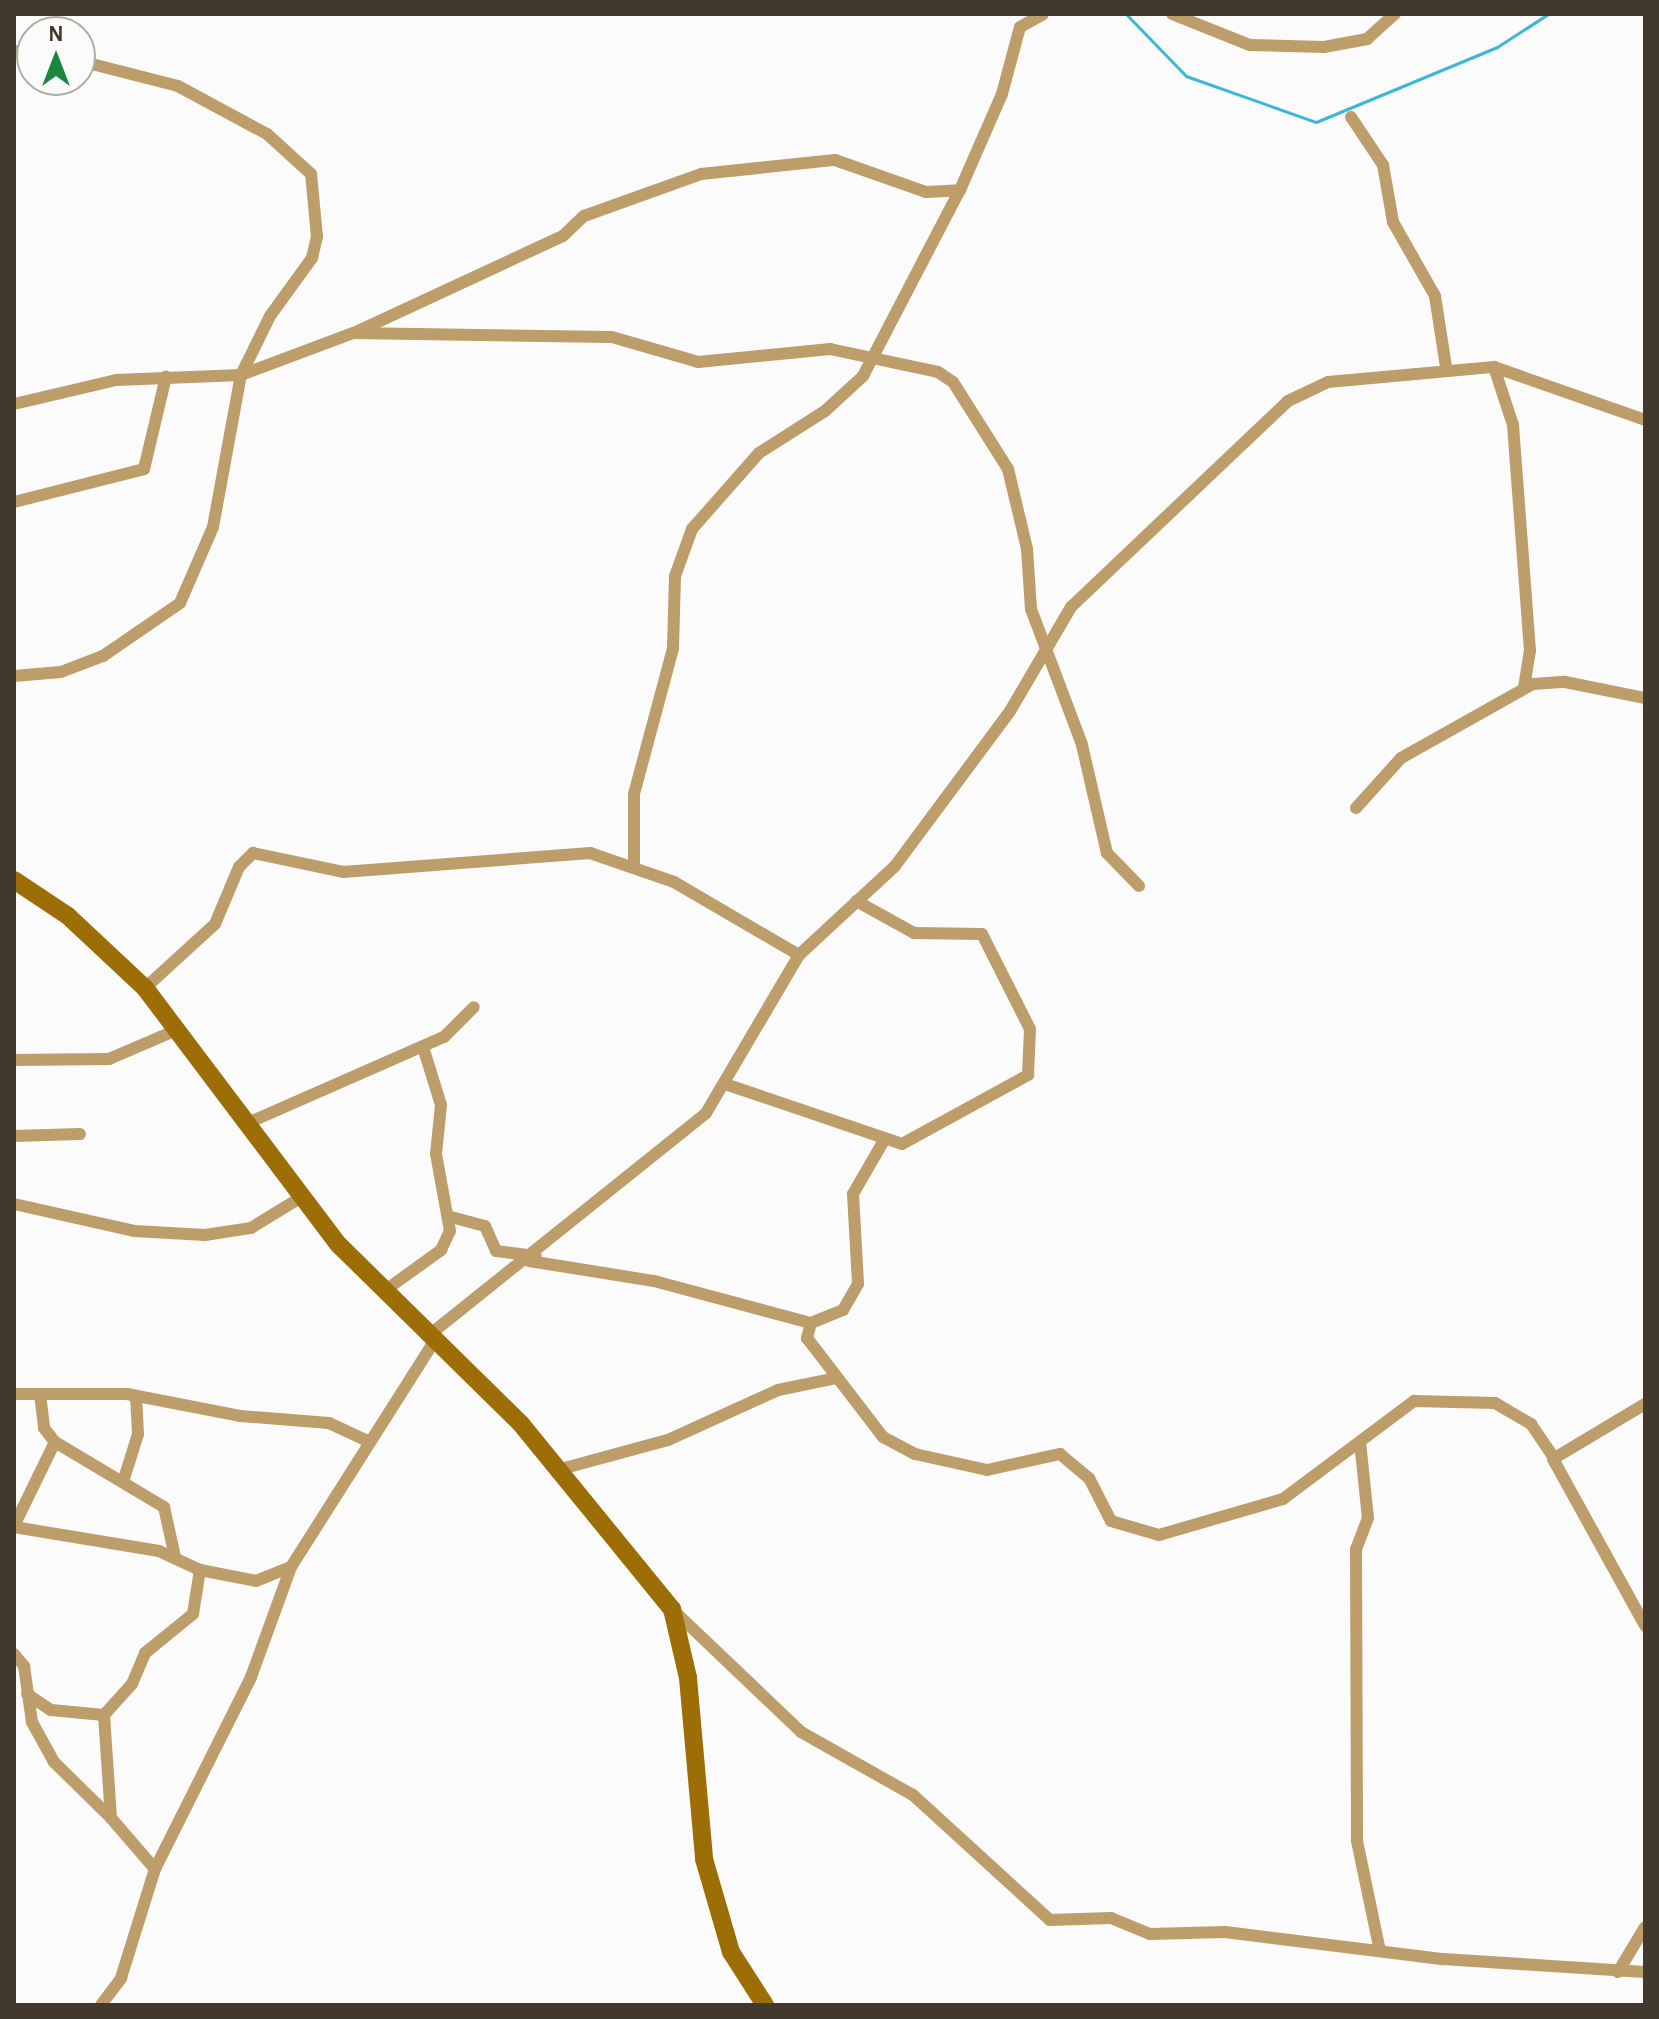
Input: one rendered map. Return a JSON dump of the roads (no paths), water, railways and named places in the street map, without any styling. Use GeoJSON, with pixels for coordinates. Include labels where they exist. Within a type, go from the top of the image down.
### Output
{"type":"FeatureCollection","features":[{"type":"Feature","properties":{"kind":"street"},"geometry":{"type":"LineString","coordinates":[[634,866],[634,794],[673,648],[675,576],[692,529],[759,453],[848,393],[872,359],[960,190],[1002,94],[1020,27],[1043,14]]}},
{"type":"Feature","properties":{"kind":"street"},"geometry":{"type":"LineString","coordinates":[[1172,14],[1250,45],[1324,47],[1367,39],[1395,14]]}},
{"type":"Feature","properties":{"kind":"street"},"geometry":{"type":"LineString","coordinates":[[14,676],[61,672],[103,656],[180,603],[213,527],[241,375],[270,316],[312,258],[319,220],[311,174],[223,106],[96,66]]}},
{"type":"Feature","properties":{"kind":"street"},"geometry":{"type":"LineString","coordinates":[[1351,117],[1383,165],[1393,222],[1435,296],[1446,367]]}},
{"type":"Feature","properties":{"kind":"street"},"geometry":{"type":"LineString","coordinates":[[14,404],[116,380],[241,375],[353,333],[563,236],[584,216],[701,174],[835,160],[926,192],[960,190]]}},
{"type":"Feature","properties":{"kind":"street"},"geometry":{"type":"LineString","coordinates":[[353,333],[602,336],[698,362],[830,349],[922,366],[953,382],[1004,461],[1027,549],[1031,609],[1049,645],[1107,853],[1139,886]]}},
{"type":"Feature","properties":{"kind":"street"},"geometry":{"type":"LineString","coordinates":[[101,2005],[111,1994],[155,1869],[251,1677],[291,1567],[431,1339],[469,1298],[532,1258],[677,1139],[728,1085],[799,955],[895,866],[1049,645],[1071,607],[1288,401],[1328,382],[1446,367],[1494,367],[1645,420]]}},
{"type":"Feature","properties":{"kind":"street"},"geometry":{"type":"LineString","coordinates":[[1494,367],[1513,425],[1530,650],[1524,688]]}},
{"type":"Feature","properties":{"kind":"street"},"geometry":{"type":"LineString","coordinates":[[14,502],[144,469],[166,377]]}},
{"type":"Feature","properties":{"kind":"street"},"geometry":{"type":"LineString","coordinates":[[1356,808],[1401,758],[1524,688],[1565,682],[1645,698]]}},
{"type":"Feature","properties":{"kind":"street"},"geometry":{"type":"LineString","coordinates":[[145,988],[215,924],[239,867],[253,853],[343,872],[523,864],[548,853],[590,853],[634,866],[799,955]]}},
{"type":"Feature","properties":{"kind":"street"},"geometry":{"type":"LineString","coordinates":[[14,880],[68,916],[145,988],[250,1122],[303,1196],[383,1292],[561,1469],[672,1609],[801,1732],[913,1795],[1045,1918],[1111,1918],[1150,1934],[1225,1932],[1380,1951],[1645,1972]]}},
{"type":"Feature","properties":{"kind":"street"},"geometry":{"type":"LineString","coordinates":[[728,1085],[883,1142],[915,1142],[965,1106],[1023,1081],[1030,1029],[982,934],[914,933],[856,901]]}},
{"type":"Feature","properties":{"kind":"street"},"geometry":{"type":"LineString","coordinates":[[250,1122],[423,1047],[474,1007]]}},
{"type":"Feature","properties":{"kind":"street"},"geometry":{"type":"LineString","coordinates":[[14,1060],[109,1059],[179,1029]]}},
{"type":"Feature","properties":{"kind":"street"},"geometry":{"type":"LineString","coordinates":[[383,1292],[441,1250],[451,1217],[436,1154],[441,1105],[423,1047]]}},
{"type":"Feature","properties":{"kind":"street"},"geometry":{"type":"LineString","coordinates":[[14,1136],[80,1134]]}},
{"type":"Feature","properties":{"kind":"street"},"geometry":{"type":"LineString","coordinates":[[451,1217],[487,1228],[496,1251],[654,1281],[811,1323],[843,1310],[858,1284],[853,1194],[883,1142]]}},
{"type":"Feature","properties":{"kind":"street"},"geometry":{"type":"LineString","coordinates":[[14,1204],[135,1231],[205,1235],[251,1228],[303,1196]]}},
{"type":"Feature","properties":{"kind":"street"},"geometry":{"type":"LineString","coordinates":[[811,1323],[809,1347],[836,1378],[860,1398],[883,1437],[915,1454],[987,1470],[1060,1454],[1089,1478],[1106,1516],[1148,1534],[1275,1503],[1414,1401],[1481,1400],[1531,1424],[1554,1458],[1645,1626]]}},
{"type":"Feature","properties":{"kind":"street"},"geometry":{"type":"LineString","coordinates":[[561,1469],[668,1440],[778,1390],[836,1378]]}},
{"type":"Feature","properties":{"kind":"street"},"geometry":{"type":"LineString","coordinates":[[14,1394],[136,1396],[329,1423],[370,1442]]}},
{"type":"Feature","properties":{"kind":"street"},"geometry":{"type":"LineString","coordinates":[[40,1394],[44,1428],[55,1442],[164,1507],[175,1557]]}},
{"type":"Feature","properties":{"kind":"street"},"geometry":{"type":"LineString","coordinates":[[123,1482],[138,1434],[136,1396]]}},
{"type":"Feature","properties":{"kind":"street"},"geometry":{"type":"LineString","coordinates":[[1554,1458],[1645,1404]]}},
{"type":"Feature","properties":{"kind":"street"},"geometry":{"type":"LineString","coordinates":[[55,1442],[14,1526],[175,1557],[200,1570],[256,1581],[291,1567]]}},
{"type":"Feature","properties":{"kind":"street"},"geometry":{"type":"LineString","coordinates":[[1360,1442],[1368,1518],[1356,1549],[1357,1841],[1380,1951]]}},
{"type":"Feature","properties":{"kind":"street"},"geometry":{"type":"LineString","coordinates":[[111,1818],[104,1715],[132,1684],[145,1653],[193,1614],[200,1570]]}},
{"type":"Feature","properties":{"kind":"street"},"geometry":{"type":"LineString","coordinates":[[672,1609],[688,1678],[704,1859],[731,1952],[765,2005]]}},
{"type":"Feature","properties":{"kind":"street"},"geometry":{"type":"LineString","coordinates":[[14,1654],[23,1663],[22,1688],[54,1762],[144,1848],[155,1869]]}},
{"type":"Feature","properties":{"kind":"street"},"geometry":{"type":"LineString","coordinates":[[22,1688],[51,1710],[104,1715]]}},
{"type":"Feature","properties":{"kind":"street"},"geometry":{"type":"LineString","coordinates":[[1618,1972],[1645,1927]]}},
{"type":"Feature","properties":{"kind":"street"},"geometry":{"type":"LineString","coordinates":[[111,1994],[120,2005]]}},
{"type":"Feature","properties":{"kind":"waterway"},"geometry":{"type":"LineString","coordinates":[[1126,14],[1186,76],[1316,122],[1497,47],[1548,14]]}}]}
